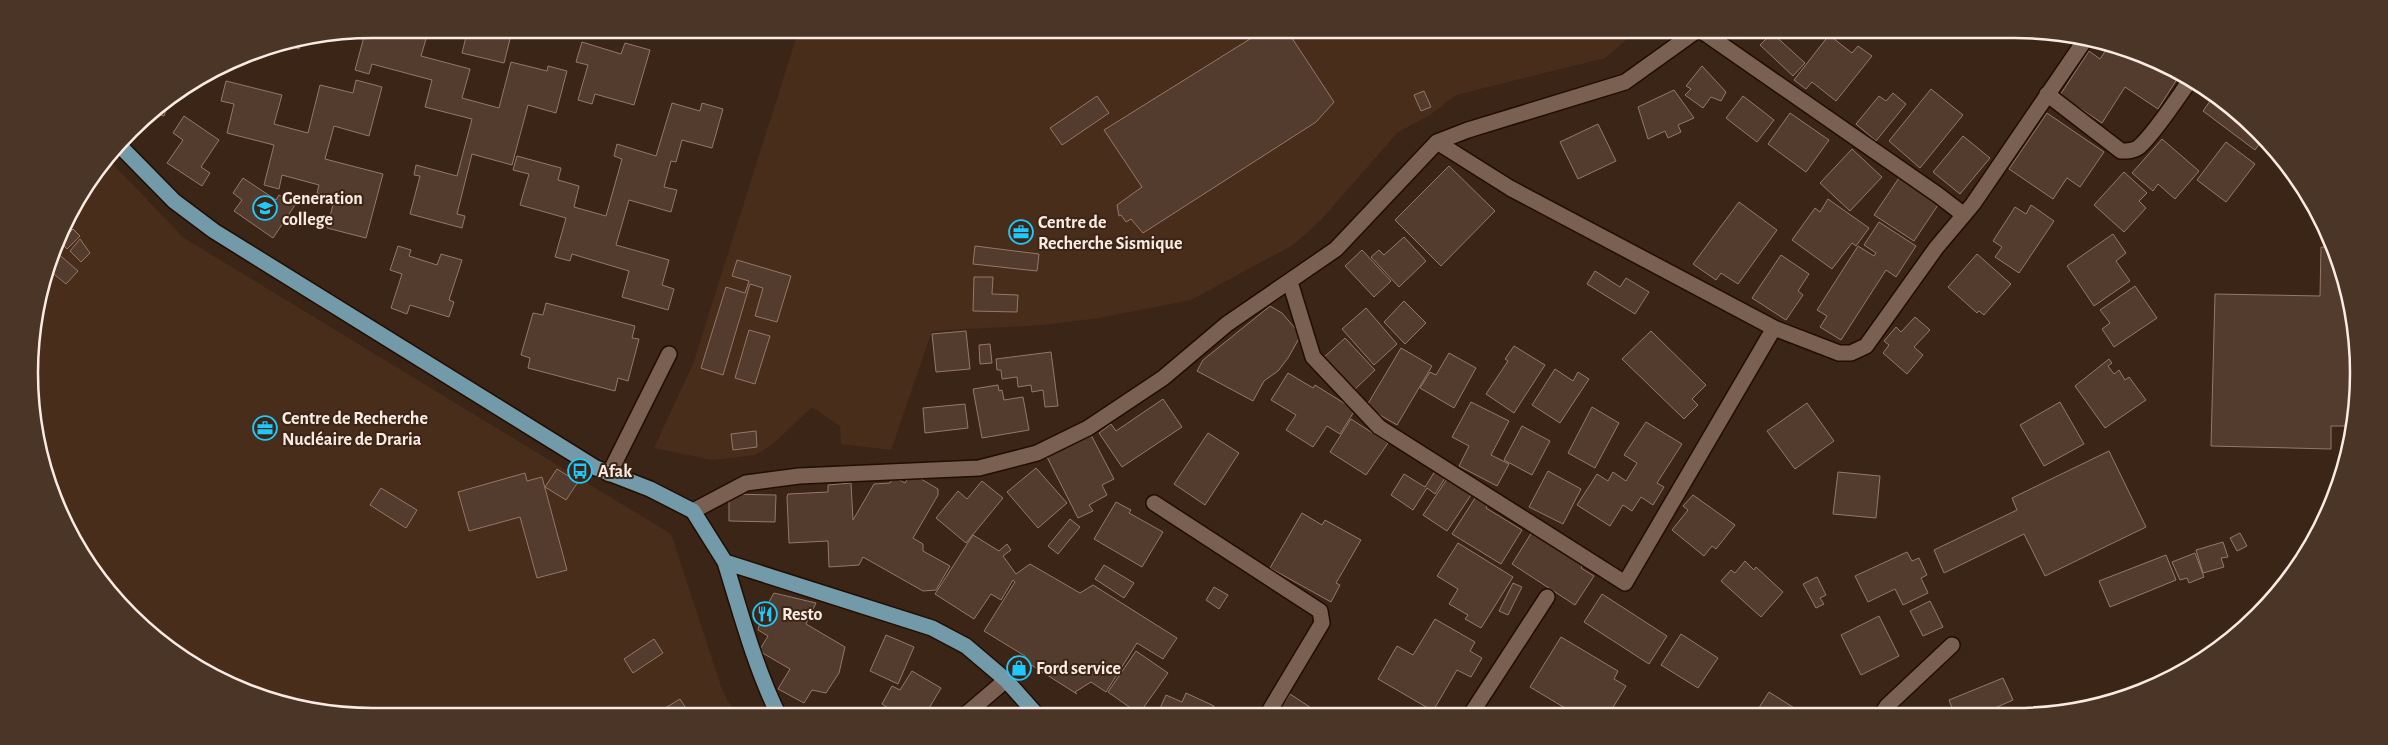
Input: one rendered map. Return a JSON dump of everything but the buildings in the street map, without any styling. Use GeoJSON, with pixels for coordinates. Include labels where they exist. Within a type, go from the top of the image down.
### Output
{"type":"FeatureCollection","features":[{"type":"Feature","properties":{"kind":"main road"},"geometry":{"type":"LineString","coordinates":[[123,149],[174,201],[214,231],[596,468],[650,489],[693,511],[725,562],[749,643],[775,708]]}},
{"type":"Feature","properties":{"kind":"main road"},"geometry":{"type":"LineString","coordinates":[[725,562],[932,628],[966,646],[1006,680],[1031,708]]}},
{"type":"Feature","properties":{"kind":"street"},"geometry":{"type":"LineString","coordinates":[[693,511],[746,482],[800,476],[979,468],[1037,453],[1088,428],[1163,378],[1226,324],[1336,249],[1437,142],[1468,130],[1624,82],[1686,38]]}},
{"type":"Feature","properties":{"kind":"street"},"geometry":{"type":"LineString","coordinates":[[1712,38],[1964,215]]}},
{"type":"Feature","properties":{"kind":"street"},"geometry":{"type":"LineString","coordinates":[[1437,142],[1510,188],[1774,328],[1839,353],[1852,353],[1866,346],[1936,248],[1964,215],[2082,44]]}},
{"type":"Feature","properties":{"kind":"street"},"geometry":{"type":"LineString","coordinates":[[2047,94],[2121,151],[2131,151],[2139,147],[2186,84]]}},
{"type":"Feature","properties":{"kind":"street"},"geometry":{"type":"LineString","coordinates":[[1290,282],[1313,358],[1379,427],[1626,583],[1774,328]]}},
{"type":"Feature","properties":{"kind":"street"},"geometry":{"type":"LineString","coordinates":[[609,474],[669,354]]}},
{"type":"Feature","properties":{"kind":"street"},"geometry":{"type":"LineString","coordinates":[[1154,503],[1320,611],[1322,623],[1272,708]]}},
{"type":"Feature","properties":{"kind":"street"},"geometry":{"type":"LineString","coordinates":[[1475,708],[1546,597]]}},
{"type":"Feature","properties":{"kind":"street"},"geometry":{"type":"LineString","coordinates":[[1886,708],[1952,645]]}},
{"type":"Feature","properties":{"kind":"street"},"geometry":{"type":"LineString","coordinates":[[973,708],[1006,680]]}},
{"type":"Feature","properties":{"kind":"shaded area","name":"Centre de Recherche Sismique"},"geometry":{"type":"Polygon","coordinates":[[[796,38],[1628,38],[1605,58],[1456,95],[1430,115],[1398,132],[1321,220],[1293,245],[1191,300],[1099,318],[1042,325],[932,331],[891,450],[841,444],[840,426],[812,407],[773,444],[755,455],[712,460],[654,448],[693,364],[796,38]]]}},
{"type":"Feature","properties":{"kind":"shaded area","name":"Centre de Recherche Nucléaire de Draria"},"geometry":{"type":"Polygon","coordinates":[[[112,163],[184,238],[671,534],[722,689],[732,708],[372,708],[329,705],[265,690],[224,673],[186,651],[152,624],[107,576],[94,559],[72,521],[55,480],[49,459],[40,416],[38,394],[40,329],[55,265],[82,205],[112,163]]]}},
{"type":"Feature","properties":{"kind":"place","name":"Generation college"},"geometry":{"type":"Point","coordinates":[265,208]}},
{"type":"Feature","properties":{"kind":"place","name":"Centre de Recherche Sismique"},"geometry":{"type":"Point","coordinates":[1021,232]}},
{"type":"Feature","properties":{"kind":"place","name":"Centre de Recherche Nucléaire de Draria"},"geometry":{"type":"Point","coordinates":[265,428]}},
{"type":"Feature","properties":{"kind":"place","name":"Afak"},"geometry":{"type":"Point","coordinates":[580,471]}},
{"type":"Feature","properties":{"kind":"place","name":"Resto"},"geometry":{"type":"Point","coordinates":[765,614]}},
{"type":"Feature","properties":{"kind":"place","name":"Ford service"},"geometry":{"type":"Point","coordinates":[1019,668]}}]}
